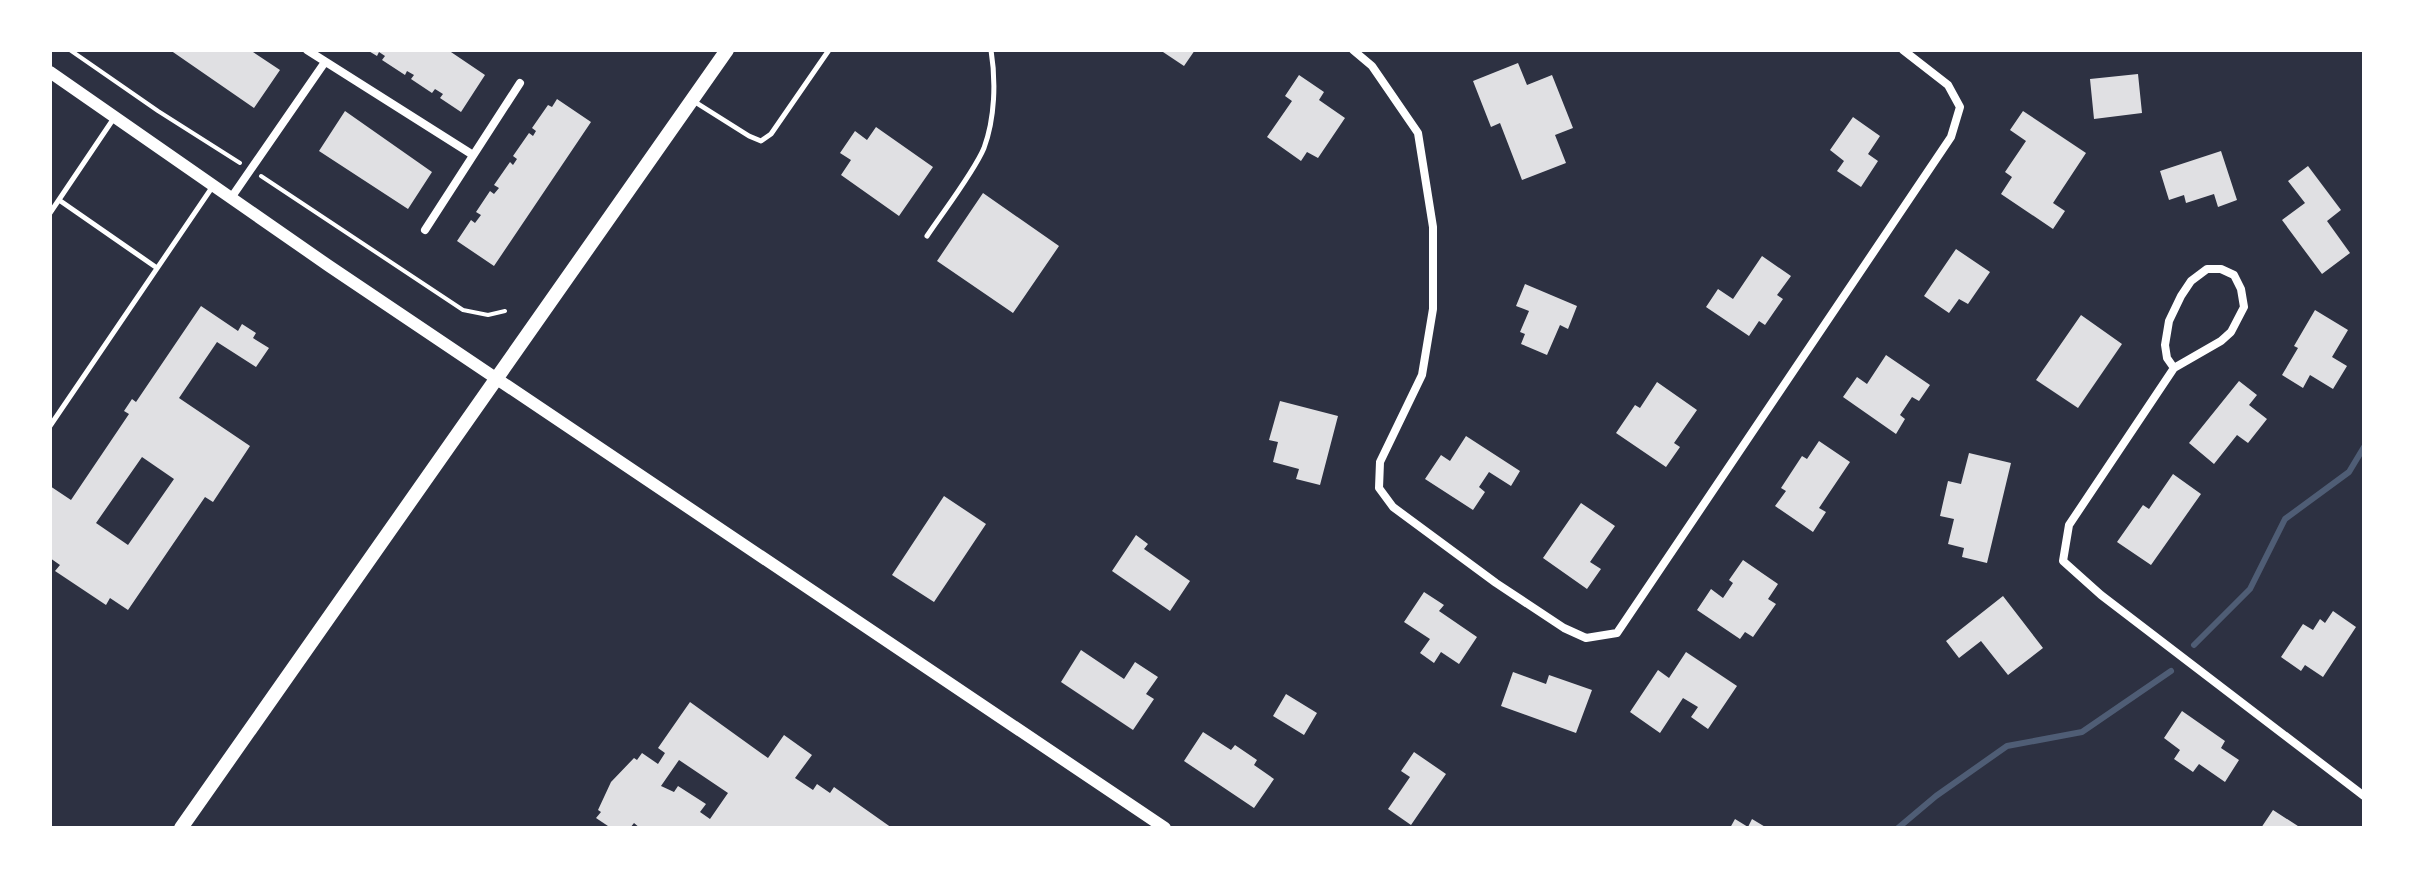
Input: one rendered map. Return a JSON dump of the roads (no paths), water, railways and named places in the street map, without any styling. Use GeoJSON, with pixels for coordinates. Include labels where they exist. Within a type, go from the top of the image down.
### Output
{"type":"FeatureCollection","features":[{"type":"Feature","properties":{"kind":"main road"},"geometry":{"type":"LineString","coordinates":[[181,828],[727,50]]}},
{"type":"Feature","properties":{"kind":"street"},"geometry":{"type":"LineString","coordinates":[[307,50],[473,155]]}},
{"type":"Feature","properties":{"kind":"street"},"geometry":{"type":"LineString","coordinates":[[1353,50],[1372,66],[1418,133],[1433,227],[1433,309],[1422,375],[1380,462],[1379,488],[1393,507],[1496,583],[1564,628],[1586,638],[1617,633],[1951,137],[1960,107],[1948,85],[1903,50]]}},
{"type":"Feature","properties":{"kind":"street"},"geometry":{"type":"LineString","coordinates":[[231,198],[325,62]]}},
{"type":"Feature","properties":{"kind":"street"},"geometry":{"type":"LineString","coordinates":[[50,72],[213,186],[1165,828]]}},
{"type":"Feature","properties":{"kind":"street"},"geometry":{"type":"LineString","coordinates":[[425,230],[520,83]]}},
{"type":"Feature","properties":{"kind":"street"},"geometry":{"type":"LineString","coordinates":[[2174,368],[2167,358],[2165,345],[2169,321],[2181,296],[2191,281],[2207,269],[2221,269],[2234,275],[2241,289],[2244,307],[2231,332],[2174,368],[2069,525],[2063,561],[2101,595],[2364,796]]}},
{"type":"Feature","properties":{"kind":"lane"},"geometry":{"type":"LineString","coordinates":[[693,100],[761,141],[771,134],[829,50]]}},
{"type":"Feature","properties":{"kind":"lane"},"geometry":{"type":"LineString","coordinates":[[927,236],[983,150],[991,124],[995,70],[991,50]]}},
{"type":"Feature","properties":{"kind":"lane"},"geometry":{"type":"LineString","coordinates":[[50,213],[115,117]]}},
{"type":"Feature","properties":{"kind":"lane"},"geometry":{"type":"LineString","coordinates":[[50,426],[213,186]]}},
{"type":"Feature","properties":{"kind":"lane"},"geometry":{"type":"LineString","coordinates":[[59,200],[157,268]]}},
{"type":"Feature","properties":{"kind":"waterway"},"geometry":{"type":"LineString","coordinates":[[2194,645],[2250,589],[2285,519],[2349,472],[2364,447]]}},
{"type":"Feature","properties":{"kind":"waterway"},"geometry":{"type":"LineString","coordinates":[[1898,828],[1936,796],[2007,746],[2082,732],[2171,671]]}}]}
